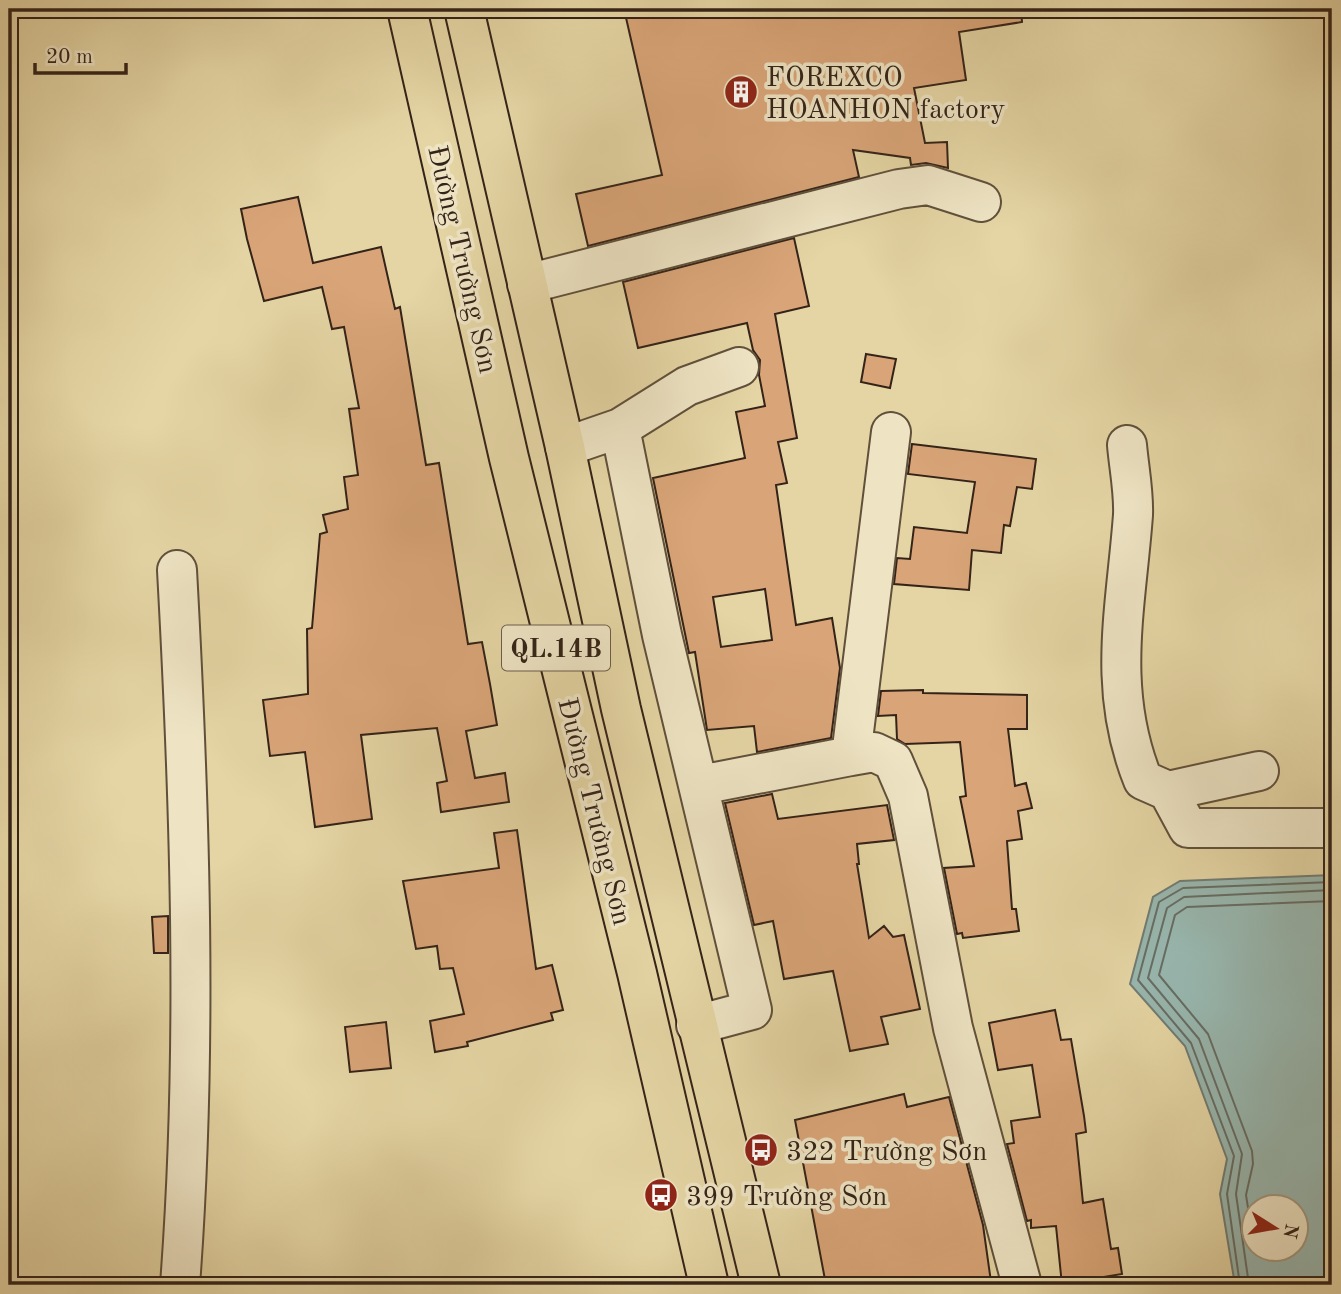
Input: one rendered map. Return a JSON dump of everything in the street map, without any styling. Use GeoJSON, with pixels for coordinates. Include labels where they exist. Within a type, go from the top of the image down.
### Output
{"type":"FeatureCollection","features":[{"type":"Feature","properties":{"kind":"highway","name":"Đường Trường Sơn"},"geometry":{"type":"LineString","coordinates":[[407,9],[509,458],[637,973],[709,1285]]}},
{"type":"Feature","properties":{"kind":"highway","name":"Đường Trường Sơn"},"geometry":{"type":"LineString","coordinates":[[464,9],[565,447],[621,709],[761,1285]]}},
{"type":"Feature","properties":{"kind":"street"},"geometry":{"type":"LineString","coordinates":[[527,284],[900,190],[928,185],[981,202]]}},
{"type":"Feature","properties":{"kind":"street"},"geometry":{"type":"LineString","coordinates":[[565,447],[620,428],[687,386],[739,366]]}},
{"type":"Feature","properties":{"kind":"street"},"geometry":{"type":"LineString","coordinates":[[620,428],[662,635],[752,1010],[696,1025]]}},
{"type":"Feature","properties":{"kind":"street"},"geometry":{"type":"LineString","coordinates":[[851,757],[891,432]]}},
{"type":"Feature","properties":{"kind":"street"},"geometry":{"type":"LineString","coordinates":[[1127,445],[1133,511],[1122,625],[1120,687],[1131,751],[1143,780],[1168,792],[1188,828],[1332,828]]}},
{"type":"Feature","properties":{"kind":"street"},"geometry":{"type":"LineString","coordinates":[[177,570],[189,789],[189,1018],[185,1219],[180,1285]]}},
{"type":"Feature","properties":{"kind":"street"},"geometry":{"type":"LineString","coordinates":[[700,786],[874,752],[893,761],[908,796],[953,1028],[1022,1285]]}},
{"type":"Feature","properties":{"kind":"street"},"geometry":{"type":"LineString","coordinates":[[1168,792],[1259,771]]}},
{"type":"Feature","properties":{"kind":"water"},"geometry":{"type":"Polygon","coordinates":[[[1332,875],[1332,1285],[1235,1285],[1220,1194],[1227,1159],[1185,1046],[1130,984],[1153,897],[1180,881],[1332,875]]]}},
{"type":"Feature","properties":{"kind":"building","name":"FOREXCO HOANHON factory"},"geometry":{"type":"Polygon","coordinates":[[[624,9],[1021,9],[1022,22],[959,32],[966,80],[914,88],[925,143],[947,142],[948,168],[926,163],[911,165],[910,158],[853,150],[859,177],[588,246],[576,194],[662,175],[624,9]]]}},
{"type":"Feature","properties":{"kind":"building"},"geometry":{"type":"Polygon","coordinates":[[[298,197],[313,263],[381,247],[395,309],[400,307],[426,465],[439,463],[468,644],[482,642],[490,684],[497,725],[466,731],[475,778],[505,773],[509,802],[441,812],[437,783],[447,781],[437,728],[361,735],[372,819],[315,827],[305,752],[270,756],[263,700],[308,694],[307,629],[312,628],[320,534],[327,532],[323,515],[348,509],[344,477],[358,475],[349,409],[359,408],[344,327],[332,329],[322,287],[264,301],[247,239],[241,209],[298,197]]]}},
{"type":"Feature","properties":{"kind":"building"},"geometry":{"type":"Polygon","coordinates":[[[794,238],[809,306],[775,314],[797,438],[778,442],[787,483],[776,485],[796,625],[832,618],[840,668],[831,738],[757,752],[754,726],[707,730],[695,652],[689,653],[653,478],[745,458],[736,412],[765,406],[759,375],[760,360],[753,350],[747,323],[638,348],[623,282],[794,238]],[[765,589],[713,597],[721,647],[772,640],[765,589]]]}},
{"type":"Feature","properties":{"kind":"building"},"geometry":{"type":"Polygon","coordinates":[[[866,354],[896,359],[890,388],[861,382],[866,354]]]}},
{"type":"Feature","properties":{"kind":"building"},"geometry":{"type":"Polygon","coordinates":[[[912,444],[1036,459],[1032,489],[1017,487],[1010,526],[1004,525],[1001,553],[972,550],[969,590],[894,584],[897,558],[910,559],[914,527],[967,533],[975,482],[908,474],[912,444]]]}},
{"type":"Feature","properties":{"kind":"building"},"geometry":{"type":"Polygon","coordinates":[[[923,690],[923,693],[1027,695],[1027,729],[1008,729],[1015,786],[1026,783],[1032,808],[1018,811],[1022,839],[1007,841],[1012,909],[1016,909],[1019,931],[963,938],[962,933],[957,934],[944,868],[974,866],[960,797],[966,796],[960,742],[905,744],[897,739],[896,715],[878,716],[881,691],[923,690]]]}},
{"type":"Feature","properties":{"kind":"building"},"geometry":{"type":"Polygon","coordinates":[[[772,794],[778,819],[887,805],[894,840],[857,844],[857,864],[869,938],[884,926],[893,937],[904,935],[920,1009],[881,1017],[888,1044],[850,1051],[833,971],[784,979],[773,921],[754,925],[725,803],[772,794]]]}},
{"type":"Feature","properties":{"kind":"building"},"geometry":{"type":"Polygon","coordinates":[[[517,830],[536,969],[552,965],[563,1010],[551,1013],[553,1020],[467,1042],[468,1046],[435,1052],[430,1021],[464,1014],[453,968],[440,969],[437,946],[416,949],[403,881],[499,868],[494,833],[517,830]]]}},
{"type":"Feature","properties":{"kind":"building"},"geometry":{"type":"Polygon","coordinates":[[[168,916],[168,953],[154,953],[152,917],[168,916]]]}},
{"type":"Feature","properties":{"kind":"building"},"geometry":{"type":"Polygon","coordinates":[[[1055,1010],[1061,1040],[1071,1039],[1084,1116],[1086,1132],[1076,1134],[1083,1203],[1103,1199],[1111,1249],[1118,1248],[1122,1274],[1091,1279],[1092,1285],[1062,1285],[1056,1226],[1031,1228],[1031,1220],[1027,1221],[1007,1144],[1014,1143],[1011,1121],[1040,1117],[1032,1065],[998,1070],[989,1023],[1055,1010]]]}},
{"type":"Feature","properties":{"kind":"building"},"geometry":{"type":"Polygon","coordinates":[[[386,1022],[391,1068],[350,1072],[345,1027],[386,1022]]]}},
{"type":"Feature","properties":{"kind":"building"},"geometry":{"type":"Polygon","coordinates":[[[904,1094],[907,1107],[949,1097],[983,1225],[991,1282],[973,1285],[826,1285],[795,1120],[904,1094]]]}},
{"type":"Feature","properties":{"kind":"place","name":"FOREXCO HOANHON factory"},"geometry":{"type":"Point","coordinates":[741,92]}},
{"type":"Feature","properties":{"kind":"place","name":"322 Trường Sơn"},"geometry":{"type":"Point","coordinates":[761,1150]}},
{"type":"Feature","properties":{"kind":"place","name":"399 Trường Sơn"},"geometry":{"type":"Point","coordinates":[661,1195]}}]}
